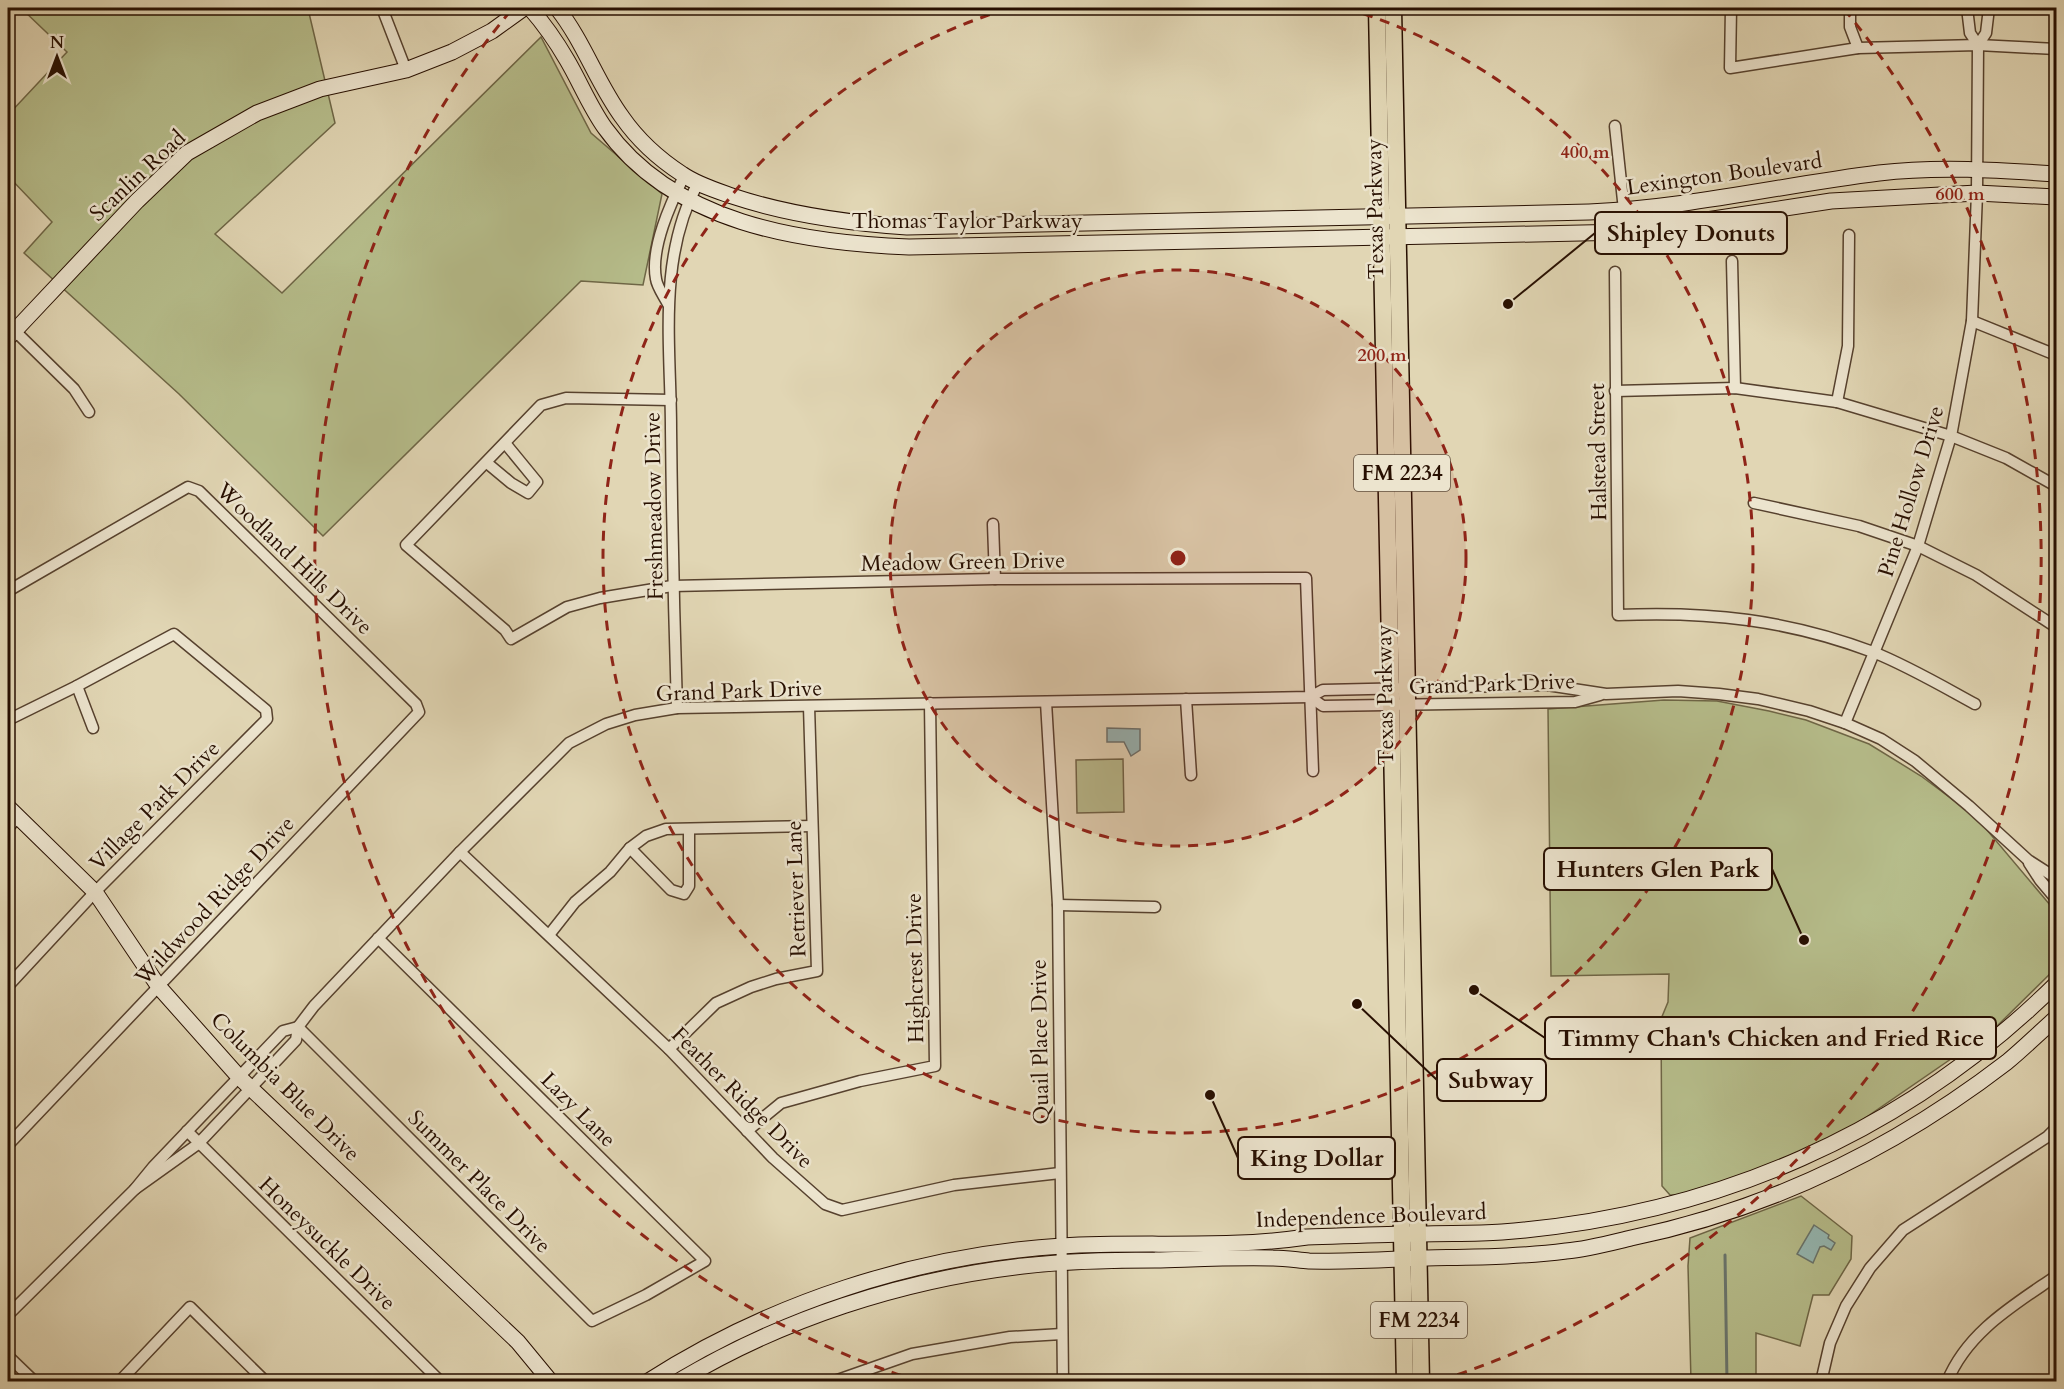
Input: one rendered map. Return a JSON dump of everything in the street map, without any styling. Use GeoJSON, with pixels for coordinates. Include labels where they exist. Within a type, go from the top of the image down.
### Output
{"type":"FeatureCollection","features":[{"type":"Feature","properties":{"kind":"main road","name":"Texas Parkway"},"geometry":{"type":"LineString","coordinates":[[1377,8],[1390,216]]}},
{"type":"Feature","properties":{"kind":"main road","name":"Texas Parkway"},"geometry":{"type":"LineString","coordinates":[[1393,8],[1389,236],[1399,697],[1411,889],[1414,1016],[1410,1234]]}},
{"type":"Feature","properties":{"kind":"main road","name":"Texas Parkway"},"geometry":{"type":"LineString","coordinates":[[1399,697],[1395,861],[1397,985],[1411,1258],[1421,1382]]}},
{"type":"Feature","properties":{"kind":"main road"},"geometry":{"type":"LineString","coordinates":[[1395,861],[1402,868],[1403,882],[1411,889]]}},
{"type":"Feature","properties":{"kind":"main road"},"geometry":{"type":"LineString","coordinates":[[1397,985],[1405,995],[1405,1007],[1408,1013],[1414,1016]]}},
{"type":"Feature","properties":{"kind":"main road","name":"Texas Parkway"},"geometry":{"type":"LineString","coordinates":[[1405,1382],[1411,1258]]}},
{"type":"Feature","properties":{"kind":"street"},"geometry":{"type":"LineString","coordinates":[[382,8],[406,70]]}},
{"type":"Feature","properties":{"kind":"street","name":"Scanlin Road"},"geometry":{"type":"LineString","coordinates":[[11,334],[187,153],[257,113],[320,89],[406,70],[452,52],[482,36],[524,8]]}},
{"type":"Feature","properties":{"kind":"street","name":"Thomas Taylor Parkway"},"geometry":{"type":"LineString","coordinates":[[530,8],[549,31],[604,128],[622,150],[651,177],[690,202],[738,220],[768,228],[817,238],[909,247],[1389,236]]}},
{"type":"Feature","properties":{"kind":"street","name":"Thomas Taylor Parkway"},"geometry":{"type":"LineString","coordinates":[[557,8],[585,48],[610,99],[623,119],[664,162],[699,183],[773,208],[811,216],[907,227],[1390,216]]}},
{"type":"Feature","properties":{"kind":"street"},"geometry":{"type":"LineString","coordinates":[[1731,8],[1730,68],[1858,48],[1978,45],[2056,49]]}},
{"type":"Feature","properties":{"kind":"street"},"geometry":{"type":"LineString","coordinates":[[1850,8],[1850,27],[1858,48]]}},
{"type":"Feature","properties":{"kind":"street"},"geometry":{"type":"LineString","coordinates":[[1967,8],[1970,33],[1978,45]]}},
{"type":"Feature","properties":{"kind":"street"},"geometry":{"type":"LineString","coordinates":[[1978,45],[1986,33],[1989,8]]}},
{"type":"Feature","properties":{"kind":"street","name":"Pine Hollow Drive"},"geometry":{"type":"LineString","coordinates":[[1845,723],[1918,546],[1951,436],[1972,321],[1977,193],[1978,45]]}},
{"type":"Feature","properties":{"kind":"street"},"geometry":{"type":"LineString","coordinates":[[1615,126],[1624,210]]}},
{"type":"Feature","properties":{"kind":"street","name":"Lexington Boulevard"},"geometry":{"type":"LineString","coordinates":[[1390,216],[1624,210],[1881,173],[1977,169],[2056,174]]}},
{"type":"Feature","properties":{"kind":"street","name":"Freshmeadow Drive"},"geometry":{"type":"LineString","coordinates":[[668,304],[656,280],[656,254],[664,223],[684,176]]}},
{"type":"Feature","properties":{"kind":"street","name":"Freshmeadow Drive"},"geometry":{"type":"LineString","coordinates":[[677,708],[672,585],[668,304],[679,231],[699,183]]}},
{"type":"Feature","properties":{"kind":"street"},"geometry":{"type":"LineString","coordinates":[[1784,188],[1788,207]]}},
{"type":"Feature","properties":{"kind":"street","name":"Lexington Boulevard"},"geometry":{"type":"LineString","coordinates":[[1389,236],[1627,232],[1831,201],[1977,193],[2056,197]]}},
{"type":"Feature","properties":{"kind":"street"},"geometry":{"type":"LineString","coordinates":[[1589,212],[1590,233]]}},
{"type":"Feature","properties":{"kind":"street"},"geometry":{"type":"LineString","coordinates":[[1225,220],[1225,240]]}},
{"type":"Feature","properties":{"kind":"street"},"geometry":{"type":"LineString","coordinates":[[1837,402],[1848,346],[1849,235]]}},
{"type":"Feature","properties":{"kind":"street"},"geometry":{"type":"LineString","coordinates":[[1732,261],[1735,388]]}},
{"type":"Feature","properties":{"kind":"street","name":"Halstead Street"},"geometry":{"type":"LineString","coordinates":[[1615,272],[1618,615],[1670,612],[1735,617],[1789,626],[1875,653]]}},
{"type":"Feature","properties":{"kind":"street"},"geometry":{"type":"LineString","coordinates":[[1972,321],[2056,355]]}},
{"type":"Feature","properties":{"kind":"street"},"geometry":{"type":"LineString","coordinates":[[11,334],[74,389],[89,412]]}},
{"type":"Feature","properties":{"kind":"street"},"geometry":{"type":"LineString","coordinates":[[1615,391],[1735,388],[1837,402],[1951,436],[2006,458],[2056,486]]}},
{"type":"Feature","properties":{"kind":"street"},"geometry":{"type":"LineString","coordinates":[[505,443],[537,482],[528,493],[510,483],[487,463],[505,443],[541,405],[566,399],[671,400]]}},
{"type":"Feature","properties":{"kind":"street","name":"Meadow Green Drive"},"geometry":{"type":"LineString","coordinates":[[487,463],[406,546],[505,630],[511,639],[567,607],[600,598],[672,585],[995,579],[1306,578],[1310,698]]}},
{"type":"Feature","properties":{"kind":"street","name":"Woodland Hills Drive"},"geometry":{"type":"LineString","coordinates":[[8,591],[189,487],[199,491],[393,681]]}},
{"type":"Feature","properties":{"kind":"street"},"geometry":{"type":"LineString","coordinates":[[1754,503],[1859,526],[1918,546],[1976,575],[2056,627]]}},
{"type":"Feature","properties":{"kind":"street"},"geometry":{"type":"LineString","coordinates":[[993,524],[995,579]]}},
{"type":"Feature","properties":{"kind":"street","name":"Village Park Drive"},"geometry":{"type":"LineString","coordinates":[[8,986],[95,892],[267,719],[266,710],[174,634],[77,686]]}},
{"type":"Feature","properties":{"kind":"street"},"geometry":{"type":"LineString","coordinates":[[1875,653],[1928,678],[1975,704]]}},
{"type":"Feature","properties":{"kind":"street","name":"Wildwood Ridge Drive"},"geometry":{"type":"LineString","coordinates":[[8,1144],[419,712],[416,704],[393,681]]}},
{"type":"Feature","properties":{"kind":"street","name":"Grand Park Drive"},"geometry":{"type":"LineString","coordinates":[[1310,698],[1323,706],[1399,697],[1547,685],[1606,694],[1678,691],[1719,694],[1758,699],[1809,711],[1845,723],[1881,739],[1915,761],[2028,860],[2056,878]]}},
{"type":"Feature","properties":{"kind":"street"},"geometry":{"type":"LineString","coordinates":[[8,720],[77,686],[93,728]]}},
{"type":"Feature","properties":{"kind":"street","name":"Grand Park Drive"},"geometry":{"type":"LineString","coordinates":[[135,1189],[198,1144],[296,1040],[298,1027],[314,1006],[459,852],[569,743],[606,724],[634,714],[677,708],[1310,698],[1323,690],[1399,697],[1575,702],[1606,694]]}},
{"type":"Feature","properties":{"kind":"street"},"geometry":{"type":"LineString","coordinates":[[1310,698],[1313,771]]}},
{"type":"Feature","properties":{"kind":"street"},"geometry":{"type":"LineString","coordinates":[[1186,699],[1191,775]]}},
{"type":"Feature","properties":{"kind":"street","name":"Quail Place Drive"},"geometry":{"type":"LineString","coordinates":[[1046,702],[1058,905],[1063,1382]]}},
{"type":"Feature","properties":{"kind":"street","name":"Highcrest Drive"},"geometry":{"type":"LineString","coordinates":[[747,1131],[781,1103],[860,1081],[935,1066],[930,703]]}},
{"type":"Feature","properties":{"kind":"street","name":"Retriever Lane"},"geometry":{"type":"LineString","coordinates":[[669,1049],[716,1003],[776,979],[817,971],[809,706]]}},
{"type":"Feature","properties":{"kind":"street","name":"Columbia Blue Drive"},"geometry":{"type":"LineString","coordinates":[[11,817],[95,892],[159,987],[240,1077],[518,1342],[551,1382]]}},
{"type":"Feature","properties":{"kind":"street"},"geometry":{"type":"LineString","coordinates":[[549,934],[575,902],[610,872],[630,848],[646,836],[666,830],[812,826]]}},
{"type":"Feature","properties":{"kind":"street"},"geometry":{"type":"LineString","coordinates":[[630,848],[671,890],[684,894],[689,886],[689,830]]}},
{"type":"Feature","properties":{"kind":"street","name":"Feather Ridge Drive"},"geometry":{"type":"LineString","coordinates":[[459,852],[669,1049],[773,1158],[825,1204],[842,1210],[954,1185],[1060,1173]]}},
{"type":"Feature","properties":{"kind":"street","name":"Grand Park Drive"},"geometry":{"type":"LineString","coordinates":[[2028,860],[2040,880],[2056,899]]}},
{"type":"Feature","properties":{"kind":"street"},"geometry":{"type":"LineString","coordinates":[[1058,905],[1155,907]]}},
{"type":"Feature","properties":{"kind":"street","name":"Lazy Lane"},"geometry":{"type":"LineString","coordinates":[[378,938],[705,1261],[646,1295]]}},
{"type":"Feature","properties":{"kind":"street","name":"Independence Boulevard"},"geometry":{"type":"LineString","coordinates":[[676,1382],[773,1315],[832,1292],[963,1258],[1062,1246],[1490,1233],[1571,1224],[1656,1209],[1757,1178],[1857,1132],[1924,1092],[1983,1050],[2028,1012],[2056,984]]}},
{"type":"Feature","properties":{"kind":"street","name":"Independence Boulevard"},"geometry":{"type":"LineString","coordinates":[[647,1382],[689,1357],[781,1329],[839,1306],[898,1289],[966,1274],[1062,1262],[1251,1258],[1307,1261],[1495,1257],[1568,1251],[1658,1233],[1718,1216],[1806,1183],[1882,1146],[1936,1113],[2010,1060],[2056,1018]]}},
{"type":"Feature","properties":{"kind":"street","name":"Grand Park Drive"},"geometry":{"type":"LineString","coordinates":[[8,1315],[135,1189],[153,1167],[283,1031],[298,1027]]}},
{"type":"Feature","properties":{"kind":"street","name":"Summer Place Drive"},"geometry":{"type":"LineString","coordinates":[[298,1027],[592,1321],[646,1295]]}},
{"type":"Feature","properties":{"kind":"street"},"geometry":{"type":"LineString","coordinates":[[1924,1092],[1936,1113]]}},
{"type":"Feature","properties":{"kind":"street"},"geometry":{"type":"LineString","coordinates":[[1821,1382],[1830,1343],[1846,1306],[1870,1268],[1903,1230],[2047,1137],[2056,1128]]}},
{"type":"Feature","properties":{"kind":"street","name":"Honeysuckle Drive"},"geometry":{"type":"LineString","coordinates":[[187,1131],[441,1382]]}},
{"type":"Feature","properties":{"kind":"street"},"geometry":{"type":"LineString","coordinates":[[1656,1209],[1658,1233]]}},
{"type":"Feature","properties":{"kind":"street"},"geometry":{"type":"LineString","coordinates":[[1245,1242],[1251,1258]]}},
{"type":"Feature","properties":{"kind":"street"},"geometry":{"type":"LineString","coordinates":[[895,1274],[898,1289]]}},
{"type":"Feature","properties":{"kind":"street"},"geometry":{"type":"LineString","coordinates":[[1947,1382],[1966,1347],[2000,1315],[2056,1276]]}},
{"type":"Feature","properties":{"kind":"street"},"geometry":{"type":"LineString","coordinates":[[119,1382],[190,1307],[266,1382]]}},
{"type":"Feature","properties":{"kind":"street"},"geometry":{"type":"LineString","coordinates":[[832,1382],[912,1354],[1010,1337],[1062,1334]]}},
{"type":"Feature","properties":{"kind":"street"},"geometry":{"type":"LineString","coordinates":[[8,1356],[35,1382]]}},
{"type":"Feature","properties":{"kind":"green space"},"geometry":{"type":"Polygon","coordinates":[[[21,8],[303,8],[309,13],[335,123],[215,234],[282,293],[541,37],[591,133],[662,194],[643,285],[581,281],[323,536],[179,394],[24,253],[52,222],[8,176],[8,115],[67,52],[21,8]]]}},
{"type":"Feature","properties":{"kind":"green space"},"geometry":{"type":"Polygon","coordinates":[[[1664,700],[1717,701],[1769,711],[1806,720],[1869,744],[1921,776],[1976,817],[2056,912],[2056,968],[1993,1030],[1852,1127],[1760,1173],[1682,1195],[1670,1195],[1662,1186],[1661,1019],[1668,1002],[1669,974],[1551,976],[1548,709],[1664,700]]]}},
{"type":"Feature","properties":{"kind":"green space"},"geometry":{"type":"Polygon","coordinates":[[[1123,759],[1124,812],[1077,813],[1076,760],[1123,759]]]}},
{"type":"Feature","properties":{"kind":"green space"},"geometry":{"type":"Polygon","coordinates":[[[1801,1196],[1852,1236],[1851,1259],[1829,1295],[1813,1295],[1800,1346],[1756,1333],[1756,1381],[1691,1381],[1688,1266],[1690,1238],[1801,1196]]]}},
{"type":"Feature","properties":{"kind":"water"},"geometry":{"type":"Polygon","coordinates":[[[1107,728],[1140,729],[1140,750],[1131,756],[1124,742],[1107,742],[1107,728]]]}},
{"type":"Feature","properties":{"kind":"water"},"geometry":{"type":"Polygon","coordinates":[[[1814,1225],[1829,1235],[1828,1238],[1835,1243],[1831,1250],[1824,1246],[1820,1247],[1813,1263],[1797,1254],[1814,1225]]]}},
{"type":"Feature","properties":{"kind":"waterway"},"geometry":{"type":"LineString","coordinates":[[1725,1255],[1727,1382]]}},
{"type":"Feature","properties":{"kind":"place","name":"Shipley Donuts"},"geometry":{"type":"Point","coordinates":[1508,304]}},
{"type":"Feature","properties":{"kind":"place","name":"Hunters Glen Park"},"geometry":{"type":"Point","coordinates":[1804,940]}},
{"type":"Feature","properties":{"kind":"place","name":"Timmy Chan's Chicken and Fried Rice"},"geometry":{"type":"Point","coordinates":[1474,990]}},
{"type":"Feature","properties":{"kind":"place","name":"Subway"},"geometry":{"type":"Point","coordinates":[1357,1004]}},
{"type":"Feature","properties":{"kind":"place","name":"King Dollar"},"geometry":{"type":"Point","coordinates":[1210,1095]}}]}
